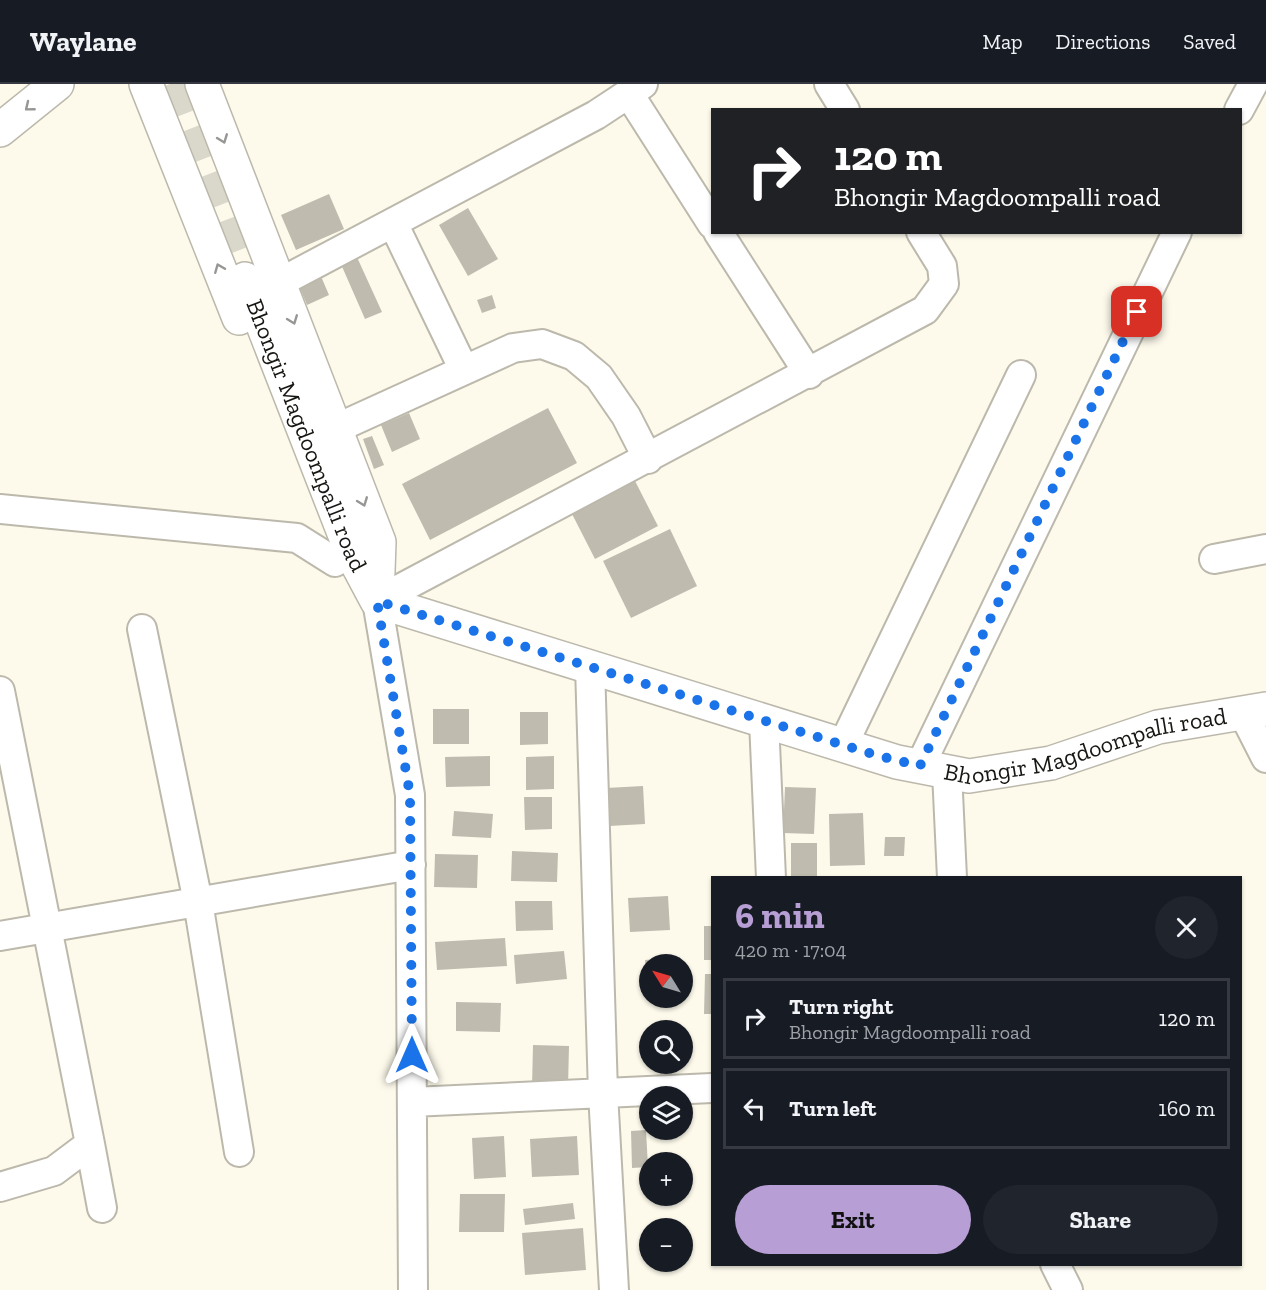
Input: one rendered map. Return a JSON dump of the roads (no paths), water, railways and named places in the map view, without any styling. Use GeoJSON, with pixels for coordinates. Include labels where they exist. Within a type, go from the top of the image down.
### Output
{"type":"FeatureCollection","features":[{"type":"Feature","properties":{"kind":"street"},"geometry":{"type":"LineString","coordinates":[[0,130],[57,84]]}},
{"type":"Feature","properties":{"kind":"street"},"geometry":{"type":"LineString","coordinates":[[146,84],[335,562]]}},
{"type":"Feature","properties":{"kind":"street"},"geometry":{"type":"LineString","coordinates":[[202,84],[379,542],[377,601],[410,795],[413,1290]]}},
{"type":"Feature","properties":{"kind":"street"},"geometry":{"type":"LineString","coordinates":[[829,84],[844,108]]}},
{"type":"Feature","properties":{"kind":"street"},"geometry":{"type":"LineString","coordinates":[[1240,108],[1253,84]]}},
{"type":"Feature","properties":{"kind":"street"},"geometry":{"type":"LineString","coordinates":[[279,283],[596,116],[636,89],[711,222]]}},
{"type":"Feature","properties":{"kind":"street"},"geometry":{"type":"LineString","coordinates":[[393,223],[464,370]]}},
{"type":"Feature","properties":{"kind":"street"},"geometry":{"type":"LineString","coordinates":[[719,234],[808,374]]}},
{"type":"Feature","properties":{"kind":"street"},"geometry":{"type":"LineString","coordinates":[[377,601],[926,310],[937,298],[944,284],[942,266],[922,234]]}},
{"type":"Feature","properties":{"kind":"street"},"geometry":{"type":"LineString","coordinates":[[952,876],[934,769],[1176,234]]}},
{"type":"Feature","properties":{"kind":"street","name":"Bhongir Magdoompalli road"},"geometry":{"type":"LineString","coordinates":[[245,279],[353,556],[377,601],[843,746],[969,776],[1051,763],[1158,727],[1254,711]]}},
{"type":"Feature","properties":{"kind":"street"},"geometry":{"type":"LineString","coordinates":[[335,429],[513,348],[542,344],[574,356],[599,377],[626,416],[648,459]]}},
{"type":"Feature","properties":{"kind":"street"},"geometry":{"type":"LineString","coordinates":[[843,746],[1021,375]]}},
{"type":"Feature","properties":{"kind":"street"},"geometry":{"type":"LineString","coordinates":[[0,509],[297,537],[335,562],[377,601]]}},
{"type":"Feature","properties":{"kind":"street"},"geometry":{"type":"LineString","coordinates":[[1214,559],[1266,549]]}},
{"type":"Feature","properties":{"kind":"street"},"geometry":{"type":"LineString","coordinates":[[142,629],[198,902],[239,1152]]}},
{"type":"Feature","properties":{"kind":"street"},"geometry":{"type":"LineString","coordinates":[[590,666],[603,1094],[614,1290]]}},
{"type":"Feature","properties":{"kind":"street"},"geometry":{"type":"LineString","coordinates":[[0,691],[102,1208]]}},
{"type":"Feature","properties":{"kind":"street"},"geometry":{"type":"LineString","coordinates":[[1254,711],[1266,758]]}},
{"type":"Feature","properties":{"kind":"street"},"geometry":{"type":"LineString","coordinates":[[764,721],[771,876]]}},
{"type":"Feature","properties":{"kind":"street"},"geometry":{"type":"LineString","coordinates":[[0,936],[411,865]]}},
{"type":"Feature","properties":{"kind":"street"},"geometry":{"type":"LineString","coordinates":[[412,1102],[711,1089]]}},
{"type":"Feature","properties":{"kind":"street"},"geometry":{"type":"LineString","coordinates":[[0,1186],[54,1171],[90,1144]]}},
{"type":"Feature","properties":{"kind":"street"},"geometry":{"type":"LineString","coordinates":[[1056,1266],[1068,1290]]}},
{"type":"Feature","properties":{"kind":"tunnel"},"geometry":{"type":"LineString","coordinates":[[170,84],[245,279]]}}]}
